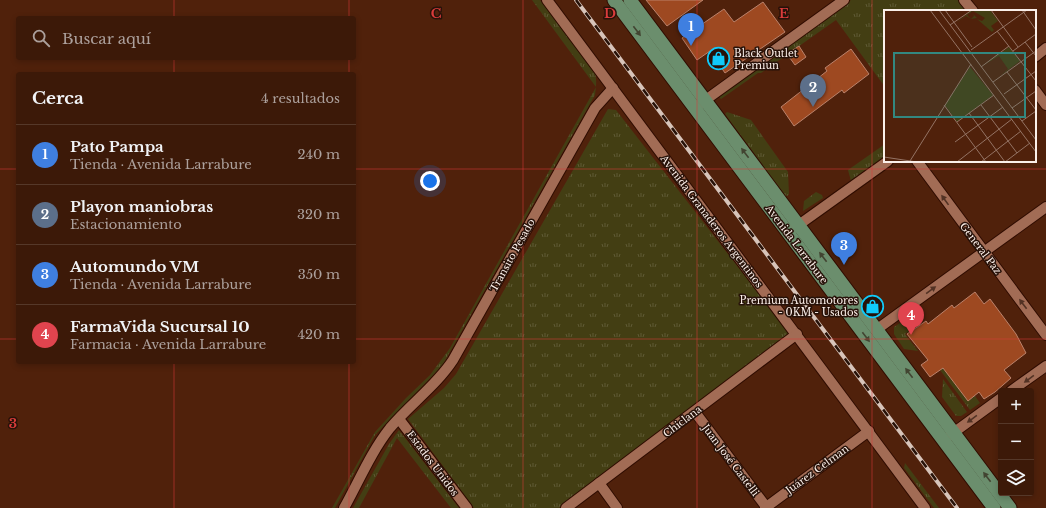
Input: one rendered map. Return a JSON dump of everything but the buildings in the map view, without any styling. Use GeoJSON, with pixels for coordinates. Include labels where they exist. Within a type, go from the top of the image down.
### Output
{"type":"FeatureCollection","features":[{"type":"Feature","properties":{"kind":"main road","name":"Avenida Larrabure"},"geometry":{"type":"LineString","coordinates":[[614,0],[694,108],[876,330],[948,436],[994,508]]}},
{"type":"Feature","properties":{"kind":"main road","name":"Avenida Larrabure"},"geometry":{"type":"LineString","coordinates":[[630,0],[705,100],[793,228],[948,436],[1010,508]]}},
{"type":"Feature","properties":{"kind":"street"},"geometry":{"type":"LineString","coordinates":[[547,0],[613,88]]}},
{"type":"Feature","properties":{"kind":"street"},"geometry":{"type":"LineString","coordinates":[[694,108],[844,0]]}},
{"type":"Feature","properties":{"kind":"street"},"geometry":{"type":"LineString","coordinates":[[964,0],[972,10]]}},
{"type":"Feature","properties":{"kind":"street"},"geometry":{"type":"LineString","coordinates":[[1036,56],[1046,48]]}},
{"type":"Feature","properties":{"kind":"street","name":"Avenida Granaderos Argentinos"},"geometry":{"type":"LineString","coordinates":[[613,88],[926,508]]}},
{"type":"Feature","properties":{"kind":"street","name":"Transito Pesado"},"geometry":{"type":"LineString","coordinates":[[344,508],[382,438],[437,382],[453,360],[595,108],[613,88]]}},
{"type":"Feature","properties":{"kind":"street"},"geometry":{"type":"LineString","coordinates":[[1036,91],[1046,105]]}},
{"type":"Feature","properties":{"kind":"street"},"geometry":{"type":"LineString","coordinates":[[793,228],[887,162]]}},
{"type":"Feature","properties":{"kind":"street","name":"General Paz"},"geometry":{"type":"LineString","coordinates":[[918,162],[1046,335]]}},
{"type":"Feature","properties":{"kind":"street"},"geometry":{"type":"LineString","coordinates":[[876,330],[1046,207]]}},
{"type":"Feature","properties":{"kind":"street","name":"Chiclana"},"geometry":{"type":"LineString","coordinates":[[566,508],[797,334]]}},
{"type":"Feature","properties":{"kind":"street"},"geometry":{"type":"LineString","coordinates":[[1015,388],[1046,366]]}},
{"type":"Feature","properties":{"kind":"street"},"geometry":{"type":"LineString","coordinates":[[948,436],[998,400]]}},
{"type":"Feature","properties":{"kind":"street","name":"Juan José Castelli"},"geometry":{"type":"LineString","coordinates":[[695,412],[766,508]]}},
{"type":"Feature","properties":{"kind":"street","name":"Estados Unidos"},"geometry":{"type":"LineString","coordinates":[[399,419],[467,508]]}},
{"type":"Feature","properties":{"kind":"street","name":"Juárez Celman"},"geometry":{"type":"LineString","coordinates":[[766,508],[869,431]]}},
{"type":"Feature","properties":{"kind":"street"},"geometry":{"type":"LineString","coordinates":[[599,483],[617,508]]}},
{"type":"Feature","properties":{"kind":"green space"},"geometry":{"type":"Polygon","coordinates":[[[532,0],[540,0],[595,73],[596,87],[532,0]]]}},
{"type":"Feature","properties":{"kind":"green space"},"geometry":{"type":"Polygon","coordinates":[[[851,0],[959,0],[966,10],[884,10],[884,86],[836,20],[761,73],[758,73],[721,99],[720,98],[720,96],[757,70],[757,66],[851,0]]]}},
{"type":"Feature","properties":{"kind":"green space"},"geometry":{"type":"Polygon","coordinates":[[[596,87],[595,95],[442,366],[375,435],[335,508],[332,508],[375,432],[406,398],[430,375],[450,348],[596,87]]]}},
{"type":"Feature","properties":{"kind":"green space"},"geometry":{"type":"Polygon","coordinates":[[[608,109],[616,110],[791,335],[559,508],[474,508],[408,419],[444,388],[456,374],[608,109]]]}},
{"type":"Feature","properties":{"kind":"green space"},"geometry":{"type":"Polygon","coordinates":[[[727,112],[751,120],[788,172],[789,194],[787,196],[785,196],[725,114],[727,112]]]}},
{"type":"Feature","properties":{"kind":"green space"},"geometry":{"type":"Polygon","coordinates":[[[884,145],[884,158],[851,181],[848,170],[884,145]]]}},
{"type":"Feature","properties":{"kind":"green space"},"geometry":{"type":"Polygon","coordinates":[[[816,192],[822,195],[823,198],[803,211],[804,201],[816,192]]]}},
{"type":"Feature","properties":{"kind":"green space"},"geometry":{"type":"Polygon","coordinates":[[[915,312],[922,322],[905,334],[918,351],[904,349],[894,334],[894,327],[909,317],[913,322],[909,316],[915,312]]]}},
{"type":"Feature","properties":{"kind":"green space"},"geometry":{"type":"Polygon","coordinates":[[[943,368],[968,400],[975,396],[980,403],[970,410],[940,370],[943,368]]]}},
{"type":"Feature","properties":{"kind":"green space"},"geometry":{"type":"Polygon","coordinates":[[[943,379],[967,412],[961,416],[956,416],[942,397],[943,379]]]}},
{"type":"Feature","properties":{"kind":"green space"},"geometry":{"type":"Polygon","coordinates":[[[399,430],[459,508],[451,508],[397,438],[359,508],[353,508],[389,444],[399,430]]]}},
{"type":"Feature","properties":{"kind":"green space"},"geometry":{"type":"Polygon","coordinates":[[[905,463],[939,508],[934,508],[904,468],[905,463]]]}},
{"type":"Feature","properties":{"kind":"railway"},"geometry":{"type":"LineString","coordinates":[[576,0],[957,508]]}},
{"type":"Feature","properties":{"kind":"place","name":"Pato Pampa"},"geometry":{"type":"Point","coordinates":[691,46]}},
{"type":"Feature","properties":{"kind":"place","name":"Black Outlet Premiun"},"geometry":{"type":"Point","coordinates":[719,59]}},
{"type":"Feature","properties":{"kind":"place","name":"Playon maniobras"},"geometry":{"type":"Point","coordinates":[813,107]}},
{"type":"Feature","properties":{"kind":"place","name":"Automundo VM"},"geometry":{"type":"Point","coordinates":[844,265]}},
{"type":"Feature","properties":{"kind":"place","name":"Premium Automotores - 0KM - Usados"},"geometry":{"type":"Point","coordinates":[873,306]}},
{"type":"Feature","properties":{"kind":"place","name":"FarmaVida Sucursal 10"},"geometry":{"type":"Point","coordinates":[911,335]}}]}
